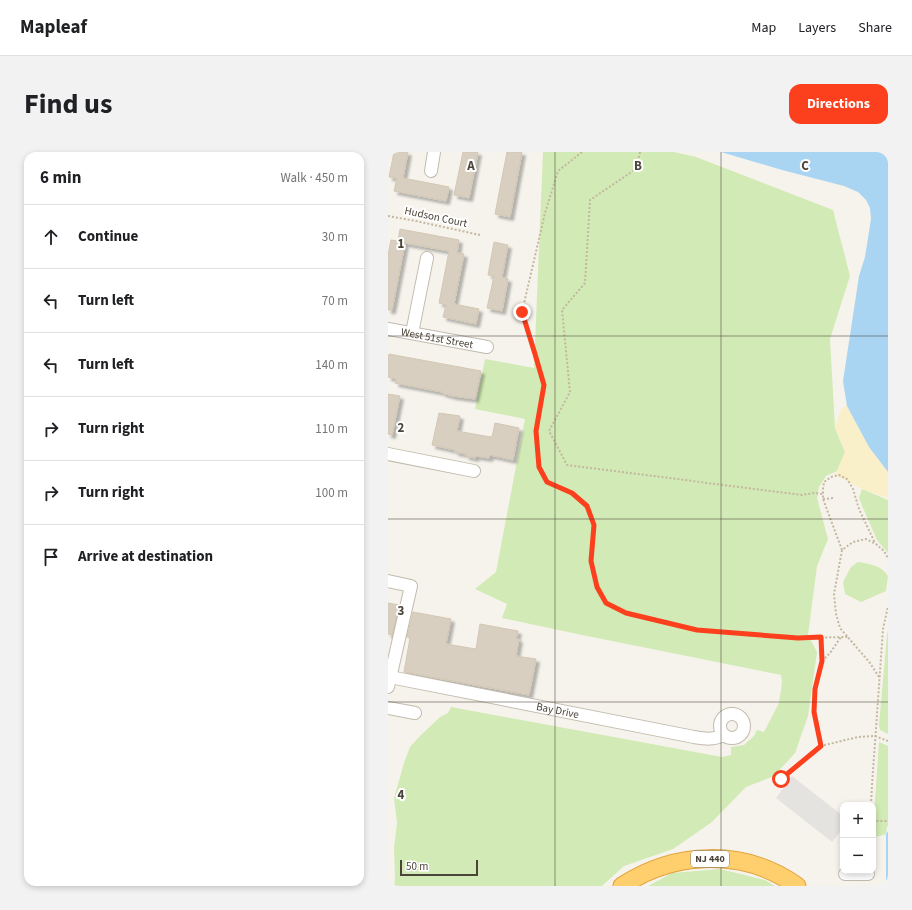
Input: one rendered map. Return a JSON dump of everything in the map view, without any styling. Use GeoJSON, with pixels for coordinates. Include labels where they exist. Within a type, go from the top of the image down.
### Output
{"type":"FeatureCollection","features":[{"type":"Feature","properties":{"kind":"highway","name":"NJ 440"},"geometry":{"type":"LineString","coordinates":[[622,886],[642,874],[665,865],[683,861],[711,858],[739,861],[760,867],[778,874],[797,886]]}},
{"type":"Feature","properties":{"kind":"street"},"geometry":{"type":"LineString","coordinates":[[431,171],[434,152]]}},
{"type":"Feature","properties":{"kind":"street"},"geometry":{"type":"LineString","coordinates":[[412,333],[427,258]]}},
{"type":"Feature","properties":{"kind":"street","name":"West 51st Street"},"geometry":{"type":"LineString","coordinates":[[388,328],[487,347]]}},
{"type":"Feature","properties":{"kind":"street"},"geometry":{"type":"LineString","coordinates":[[388,454],[474,471]]}},
{"type":"Feature","properties":{"kind":"street","name":"Bay Drive"},"geometry":{"type":"LineString","coordinates":[[388,581],[411,586],[389,682],[694,737],[708,739],[718,738],[724,735]]}},
{"type":"Feature","properties":{"kind":"street"},"geometry":{"type":"LineString","coordinates":[[388,708],[415,713]]}},
{"type":"Feature","properties":{"kind":"path"},"geometry":{"type":"LineString","coordinates":[[582,152],[558,171],[545,213],[522,312],[544,385],[536,431],[539,467],[547,482],[572,493],[587,506],[594,525],[591,561],[597,587],[606,603],[626,613],[697,630],[798,638],[848,637]]}},
{"type":"Feature","properties":{"kind":"path"},"geometry":{"type":"LineString","coordinates":[[640,152],[636,169],[590,200],[585,283],[562,310],[570,392],[549,431],[567,464],[802,495],[814,493],[823,494]]}},
{"type":"Feature","properties":{"kind":"path","name":"Hudson Court"},"geometry":{"type":"LineString","coordinates":[[388,216],[480,235]]}},
{"type":"Feature","properties":{"kind":"path"},"geometry":{"type":"LineString","coordinates":[[876,544],[859,509],[853,489],[847,479],[839,475],[831,477],[824,482],[823,499],[842,550],[834,594],[836,614],[840,628],[870,663],[879,678]]}},
{"type":"Feature","properties":{"kind":"path"},"geometry":{"type":"LineString","coordinates":[[823,499],[834,498]]}},
{"type":"Feature","properties":{"kind":"path"},"geometry":{"type":"LineString","coordinates":[[842,550],[853,542],[866,539],[876,544],[884,551],[888,558]]}},
{"type":"Feature","properties":{"kind":"path"},"geometry":{"type":"LineString","coordinates":[[871,802],[883,630],[888,606]]}},
{"type":"Feature","properties":{"kind":"path"},"geometry":{"type":"LineString","coordinates":[[821,637],[822,661],[815,689],[814,712],[821,746]]}},
{"type":"Feature","properties":{"kind":"path"},"geometry":{"type":"LineString","coordinates":[[822,661],[830,653],[841,637]]}},
{"type":"Feature","properties":{"kind":"path"},"geometry":{"type":"LineString","coordinates":[[776,780],[781,779],[821,746],[858,737],[875,736],[888,741]]}},
{"type":"Feature","properties":{"kind":"path"},"geometry":{"type":"LineString","coordinates":[[876,821],[888,822]]}},
{"type":"Feature","properties":{"kind":"green space"},"geometry":{"type":"Polygon","coordinates":[[[543,152],[674,152],[696,157],[833,210],[850,276],[830,339],[835,428],[845,452],[837,471],[826,476],[819,487],[817,498],[828,539],[817,566],[808,635],[817,652],[808,716],[795,753],[774,776],[746,787],[712,822],[673,849],[624,866],[602,886],[394,886],[394,848],[397,823],[394,798],[404,763],[410,747],[440,717],[448,713],[451,707],[722,757],[731,755],[731,747],[744,745],[754,736],[757,730],[764,732],[779,703],[782,683],[781,675],[502,618],[507,604],[475,589],[496,572],[525,419],[475,409],[485,359],[534,368],[543,152]]]}},
{"type":"Feature","properties":{"kind":"green space"},"geometry":{"type":"Polygon","coordinates":[[[862,489],[888,500],[888,553],[877,540],[863,508],[859,498],[862,489]]]}},
{"type":"Feature","properties":{"kind":"green space"},"geometry":{"type":"Polygon","coordinates":[[[858,562],[879,567],[885,572],[888,576],[886,591],[861,602],[845,594],[843,582],[851,567],[858,562]]]}},
{"type":"Feature","properties":{"kind":"green space"},"geometry":{"type":"Polygon","coordinates":[[[888,630],[888,734],[880,730],[879,725],[888,630]]]}},
{"type":"Feature","properties":{"kind":"green space"},"geometry":{"type":"Polygon","coordinates":[[[879,742],[888,746],[888,826],[886,834],[876,837],[875,802],[879,742]]]}},
{"type":"Feature","properties":{"kind":"green space"},"geometry":{"type":"Polygon","coordinates":[[[720,869],[765,880],[775,886],[648,886],[672,873],[720,869]]]}},
{"type":"Feature","properties":{"kind":"sand"},"geometry":{"type":"Polygon","coordinates":[[[847,406],[869,447],[888,472],[888,498],[862,489],[835,475],[845,452],[835,428],[841,409],[847,406]]]}},
{"type":"Feature","properties":{"kind":"shaded area"},"geometry":{"type":"Polygon","coordinates":[[[792,776],[840,814],[840,832],[832,842],[776,798],[792,776]]]}},
{"type":"Feature","properties":{"kind":"water"},"geometry":{"type":"Polygon","coordinates":[[[721,152],[888,152],[888,472],[869,447],[847,406],[843,381],[859,276],[865,257],[871,219],[870,208],[866,200],[858,192],[844,186],[721,152]]]}},
{"type":"Feature","properties":{"kind":"water"},"geometry":{"type":"Polygon","coordinates":[[[888,831],[888,886],[886,886],[886,834],[888,831]]]}},
{"type":"Feature","properties":{"kind":"building"},"geometry":{"type":"Polygon","coordinates":[[[394,152],[408,152],[403,178],[449,187],[446,201],[394,191],[397,178],[389,177],[394,152]]]}},
{"type":"Feature","properties":{"kind":"building"},"geometry":{"type":"Polygon","coordinates":[[[463,152],[478,152],[469,198],[454,195],[463,152]]]}},
{"type":"Feature","properties":{"kind":"building"},"geometry":{"type":"Polygon","coordinates":[[[507,152],[522,152],[510,217],[495,214],[507,152]]]}},
{"type":"Feature","properties":{"kind":"building"},"geometry":{"type":"Polygon","coordinates":[[[400,229],[459,240],[457,253],[464,254],[454,304],[479,309],[476,324],[443,317],[446,305],[439,303],[449,251],[405,243],[392,310],[388,310],[388,255],[391,240],[398,241],[400,229]]]}},
{"type":"Feature","properties":{"kind":"building"},"geometry":{"type":"Polygon","coordinates":[[[494,242],[508,245],[502,277],[508,279],[502,311],[487,308],[494,276],[488,275],[494,242]]]}},
{"type":"Feature","properties":{"kind":"building"},"geometry":{"type":"Polygon","coordinates":[[[389,354],[481,371],[475,399],[453,396],[442,392],[395,383],[396,379],[388,377],[389,354]]]}},
{"type":"Feature","properties":{"kind":"building"},"geometry":{"type":"Polygon","coordinates":[[[388,394],[400,396],[392,435],[388,434],[388,394]]]}},
{"type":"Feature","properties":{"kind":"building"},"geometry":{"type":"Polygon","coordinates":[[[439,413],[460,416],[457,431],[492,437],[495,423],[519,428],[513,460],[490,455],[489,458],[476,456],[475,458],[466,456],[466,454],[455,452],[455,450],[432,445],[439,413]]]}},
{"type":"Feature","properties":{"kind":"building"},"geometry":{"type":"Polygon","coordinates":[[[388,603],[399,605],[392,635],[388,634],[388,603]]]}},
{"type":"Feature","properties":{"kind":"building"},"geometry":{"type":"Polygon","coordinates":[[[413,612],[451,619],[446,644],[476,649],[480,624],[518,631],[516,639],[519,639],[516,656],[536,659],[529,695],[404,672],[410,638],[407,637],[413,612]]]}},
{"type":"Feature","properties":{"kind":"route"},"geometry":{"type":"LineString","coordinates":[[522,312],[544,385],[536,431],[539,467],[547,482],[572,493],[587,506],[594,525],[591,561],[597,587],[606,603],[626,613],[697,630],[798,638],[821,637],[822,661],[815,689],[814,712],[821,746],[781,779]]}}]}
